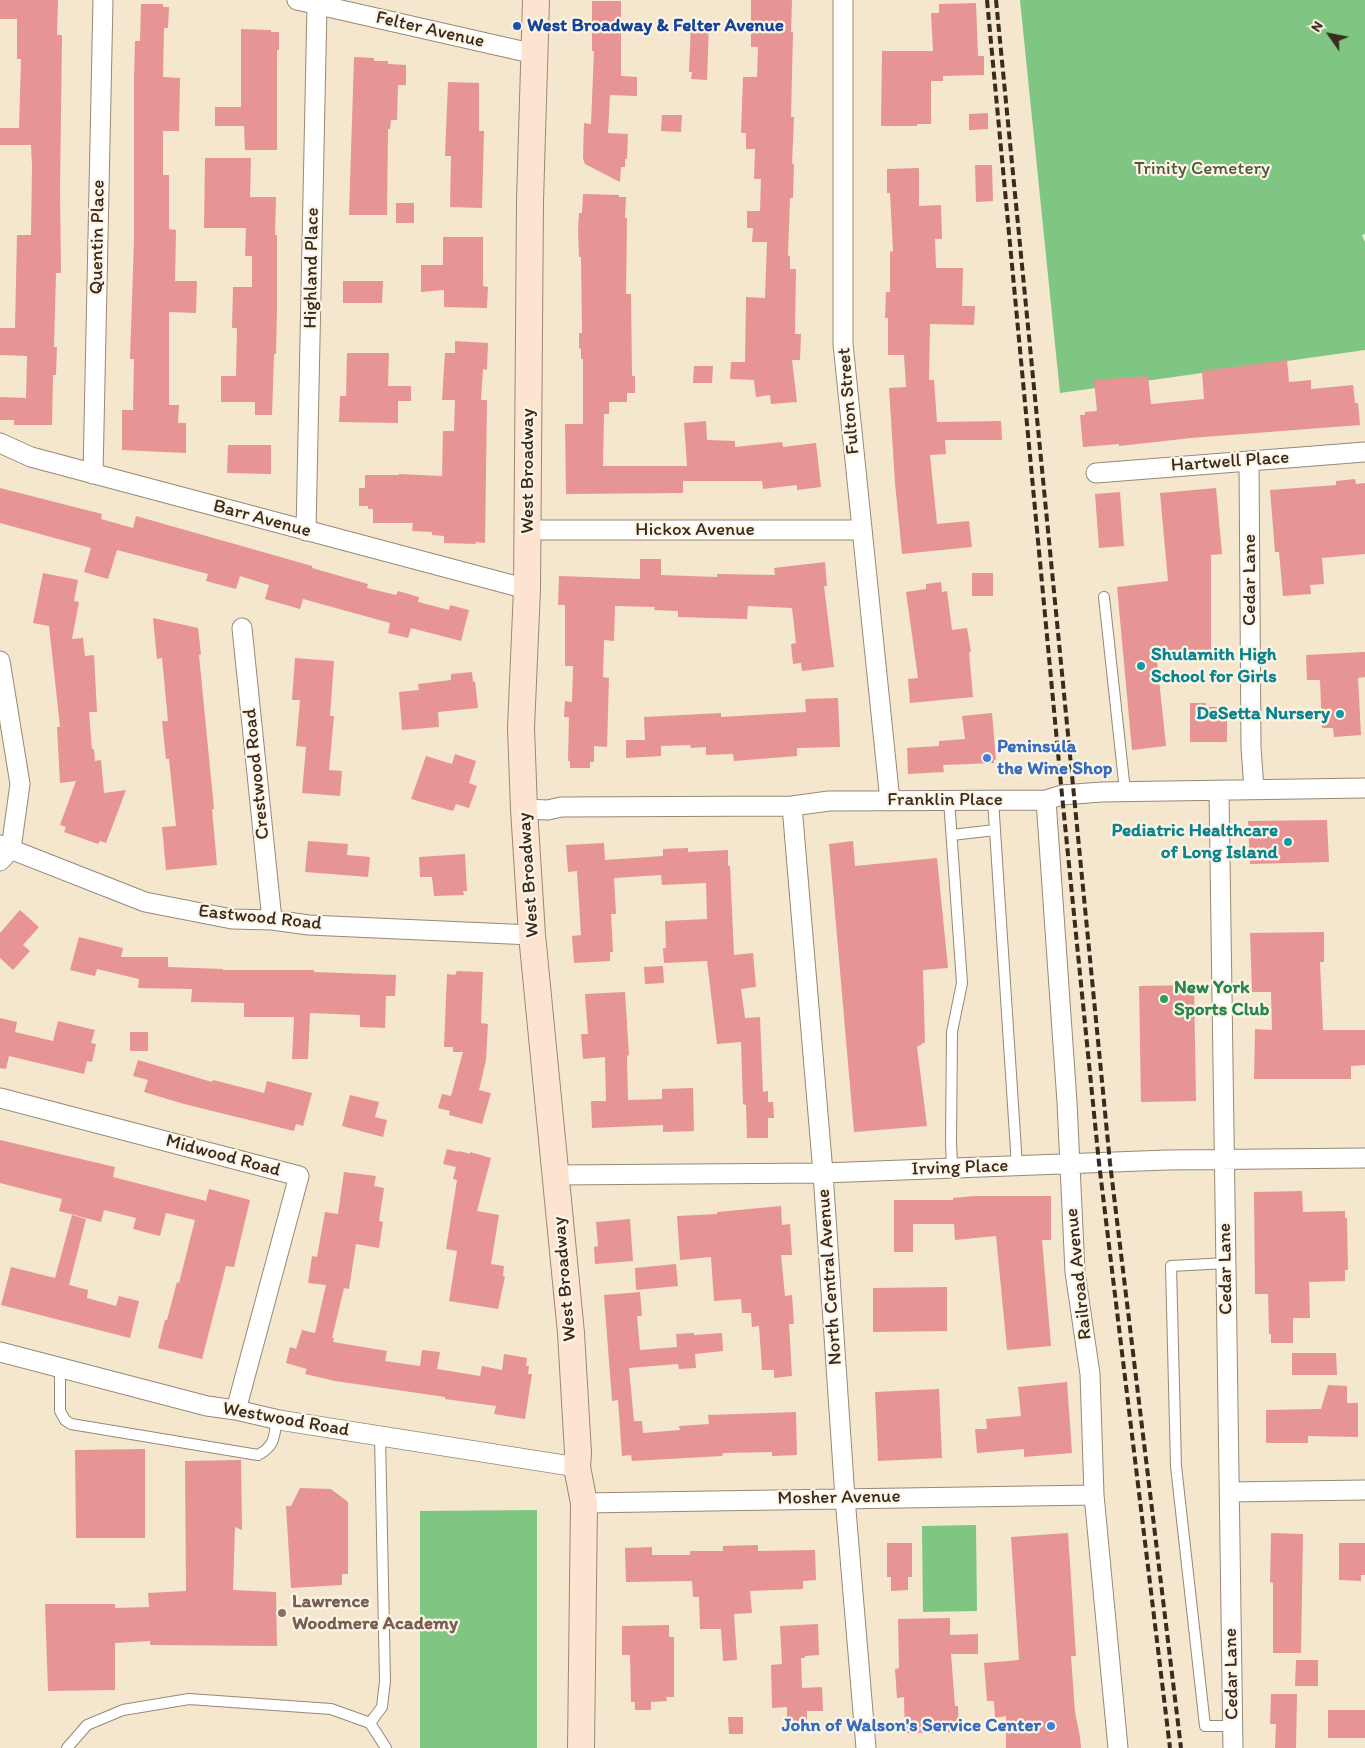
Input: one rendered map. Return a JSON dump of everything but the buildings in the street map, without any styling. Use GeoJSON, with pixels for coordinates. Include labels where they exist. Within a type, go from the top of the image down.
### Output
{"type":"FeatureCollection","features":[{"type":"Feature","properties":{"kind":"main road","name":"West Broadway"},"geometry":{"type":"LineString","coordinates":[[536,0],[530,201],[527,590],[521,728],[532,935],[570,1333],[578,1453],[577,1467],[584,1503],[581,1748]]}},
{"type":"Feature","properties":{"kind":"street","name":"Quentin Place"},"geometry":{"type":"LineString","coordinates":[[93,474],[103,0]]}},
{"type":"Feature","properties":{"kind":"street","name":"Felter Avenue"},"geometry":{"type":"LineString","coordinates":[[297,0],[535,54]]}},
{"type":"Feature","properties":{"kind":"street","name":"Fulton Street"},"geometry":{"type":"LineString","coordinates":[[843,0],[843,344],[890,801]]}},
{"type":"Feature","properties":{"kind":"street","name":"Highland Place"},"geometry":{"type":"LineString","coordinates":[[306,531],[317,5]]}},
{"type":"Feature","properties":{"kind":"street","name":"Barr Avenue"},"geometry":{"type":"LineString","coordinates":[[0,444],[31,457],[527,590]]}},
{"type":"Feature","properties":{"kind":"street","name":"Hartwell Place"},"geometry":{"type":"LineString","coordinates":[[1096,473],[1365,452]]}},
{"type":"Feature","properties":{"kind":"street","name":"Cedar Lane"},"geometry":{"type":"LineString","coordinates":[[1249,461],[1251,747],[1254,789]]}},
{"type":"Feature","properties":{"kind":"street","name":"Hickox Avenue"},"geometry":{"type":"LineString","coordinates":[[528,530],[862,530]]}},
{"type":"Feature","properties":{"kind":"street","name":"Crestwood Road"},"geometry":{"type":"LineString","coordinates":[[242,628],[272,920]]}},
{"type":"Feature","properties":{"kind":"street"},"geometry":{"type":"LineString","coordinates":[[0,661],[20,784],[4,852]]}},
{"type":"Feature","properties":{"kind":"street","name":"Franklin Place"},"geometry":{"type":"LineString","coordinates":[[524,808],[548,810],[561,807],[792,806],[829,801],[1046,800],[1062,795],[1125,791],[1365,788]]}},
{"type":"Feature","properties":{"kind":"street","name":"Cedar Lane"},"geometry":{"type":"LineString","coordinates":[[1219,790],[1233,1748]]}},
{"type":"Feature","properties":{"kind":"street","name":"Railroad Avenue"},"geometry":{"type":"LineString","coordinates":[[1046,800],[1066,1092],[1075,1272],[1090,1374],[1094,1495],[1118,1748]]}},
{"type":"Feature","properties":{"kind":"street","name":"North Central Avenue"},"geometry":{"type":"LineString","coordinates":[[792,806],[824,1173],[845,1498],[866,1748]]}},
{"type":"Feature","properties":{"kind":"street","name":"Eastwood Road"},"geometry":{"type":"LineString","coordinates":[[4,852],[145,902],[232,919],[272,920],[309,925],[532,935]]}},
{"type":"Feature","properties":{"kind":"street","name":"Midwood Road"},"geometry":{"type":"LineString","coordinates":[[0,1098],[299,1176],[236,1410]]}},
{"type":"Feature","properties":{"kind":"street","name":"Irving Place"},"geometry":{"type":"LineString","coordinates":[[555,1175],[824,1173],[1167,1160],[1365,1158]]}},
{"type":"Feature","properties":{"kind":"street","name":"Westwood Road"},"geometry":{"type":"LineString","coordinates":[[0,1352],[208,1406],[277,1419],[577,1467]]}},
{"type":"Feature","properties":{"kind":"street"},"geometry":{"type":"LineString","coordinates":[[1230,1492],[1365,1490]]}},
{"type":"Feature","properties":{"kind":"street","name":"Mosher Avenue"},"geometry":{"type":"LineString","coordinates":[[584,1503],[1094,1495]]}},
{"type":"Feature","properties":{"kind":"lane"},"geometry":{"type":"LineString","coordinates":[[1104,597],[1125,791]]}},
{"type":"Feature","properties":{"kind":"lane"},"geometry":{"type":"LineString","coordinates":[[949,800],[962,983],[952,1032],[952,1168]]}},
{"type":"Feature","properties":{"kind":"lane"},"geometry":{"type":"LineString","coordinates":[[993,800],[1017,1166]]}},
{"type":"Feature","properties":{"kind":"lane"},"geometry":{"type":"LineString","coordinates":[[952,835],[995,830]]}},
{"type":"Feature","properties":{"kind":"lane"},"geometry":{"type":"LineString","coordinates":[[1226,1263],[1171,1266],[1176,1466],[1205,1726],[1233,1726]]}},
{"type":"Feature","properties":{"kind":"lane"},"geometry":{"type":"LineString","coordinates":[[60,1368],[60,1411],[65,1420],[71,1424],[258,1455],[267,1450],[273,1443],[277,1419]]}},
{"type":"Feature","properties":{"kind":"lane"},"geometry":{"type":"LineString","coordinates":[[370,1723],[382,1707],[385,1681],[380,1436]]}},
{"type":"Feature","properties":{"kind":"lane"},"geometry":{"type":"LineString","coordinates":[[67,1748],[87,1725],[123,1710],[188,1698],[331,1709],[370,1723],[386,1748]]}},
{"type":"Feature","properties":{"kind":"green space","name":"Trinity Cemetery"},"geometry":{"type":"Polygon","coordinates":[[[1020,0],[1365,0],[1365,234],[1362,235],[1365,242],[1365,350],[1060,393],[1020,0]]]}},
{"type":"Feature","properties":{"kind":"green space"},"geometry":{"type":"Polygon","coordinates":[[[537,1510],[537,1748],[420,1748],[420,1511],[537,1510]]]}},
{"type":"Feature","properties":{"kind":"green space"},"geometry":{"type":"Polygon","coordinates":[[[976,1525],[977,1611],[923,1612],[922,1526],[976,1525]]]}},
{"type":"Feature","properties":{"kind":"railway"},"geometry":{"type":"LineString","coordinates":[[987,0],[1062,795],[1099,1163],[1170,1748]]}},
{"type":"Feature","properties":{"kind":"railway"},"geometry":{"type":"LineString","coordinates":[[996,0],[1110,1163],[1181,1748]]}},
{"type":"Feature","properties":{"kind":"place","name":"West Broadway & Felter Avenue"},"geometry":{"type":"Point","coordinates":[517,26]}},
{"type":"Feature","properties":{"kind":"place","name":"Shulamith High School for Girls"},"geometry":{"type":"Point","coordinates":[1141,666]}},
{"type":"Feature","properties":{"kind":"place","name":"DeSetta Nursery"},"geometry":{"type":"Point","coordinates":[1340,714]}},
{"type":"Feature","properties":{"kind":"place","name":"Peninsula the Wine Shop"},"geometry":{"type":"Point","coordinates":[987,758]}},
{"type":"Feature","properties":{"kind":"place","name":"Pediatric Healthcare of Long Island"},"geometry":{"type":"Point","coordinates":[1288,842]}},
{"type":"Feature","properties":{"kind":"place","name":"New York Sports Club"},"geometry":{"type":"Point","coordinates":[1164,999]}},
{"type":"Feature","properties":{"kind":"place","name":"Lawrence Woodmere Academy"},"geometry":{"type":"Point","coordinates":[282,1613]}},
{"type":"Feature","properties":{"kind":"place","name":"John of Walson's Service Center"},"geometry":{"type":"Point","coordinates":[1051,1726]}}]}
